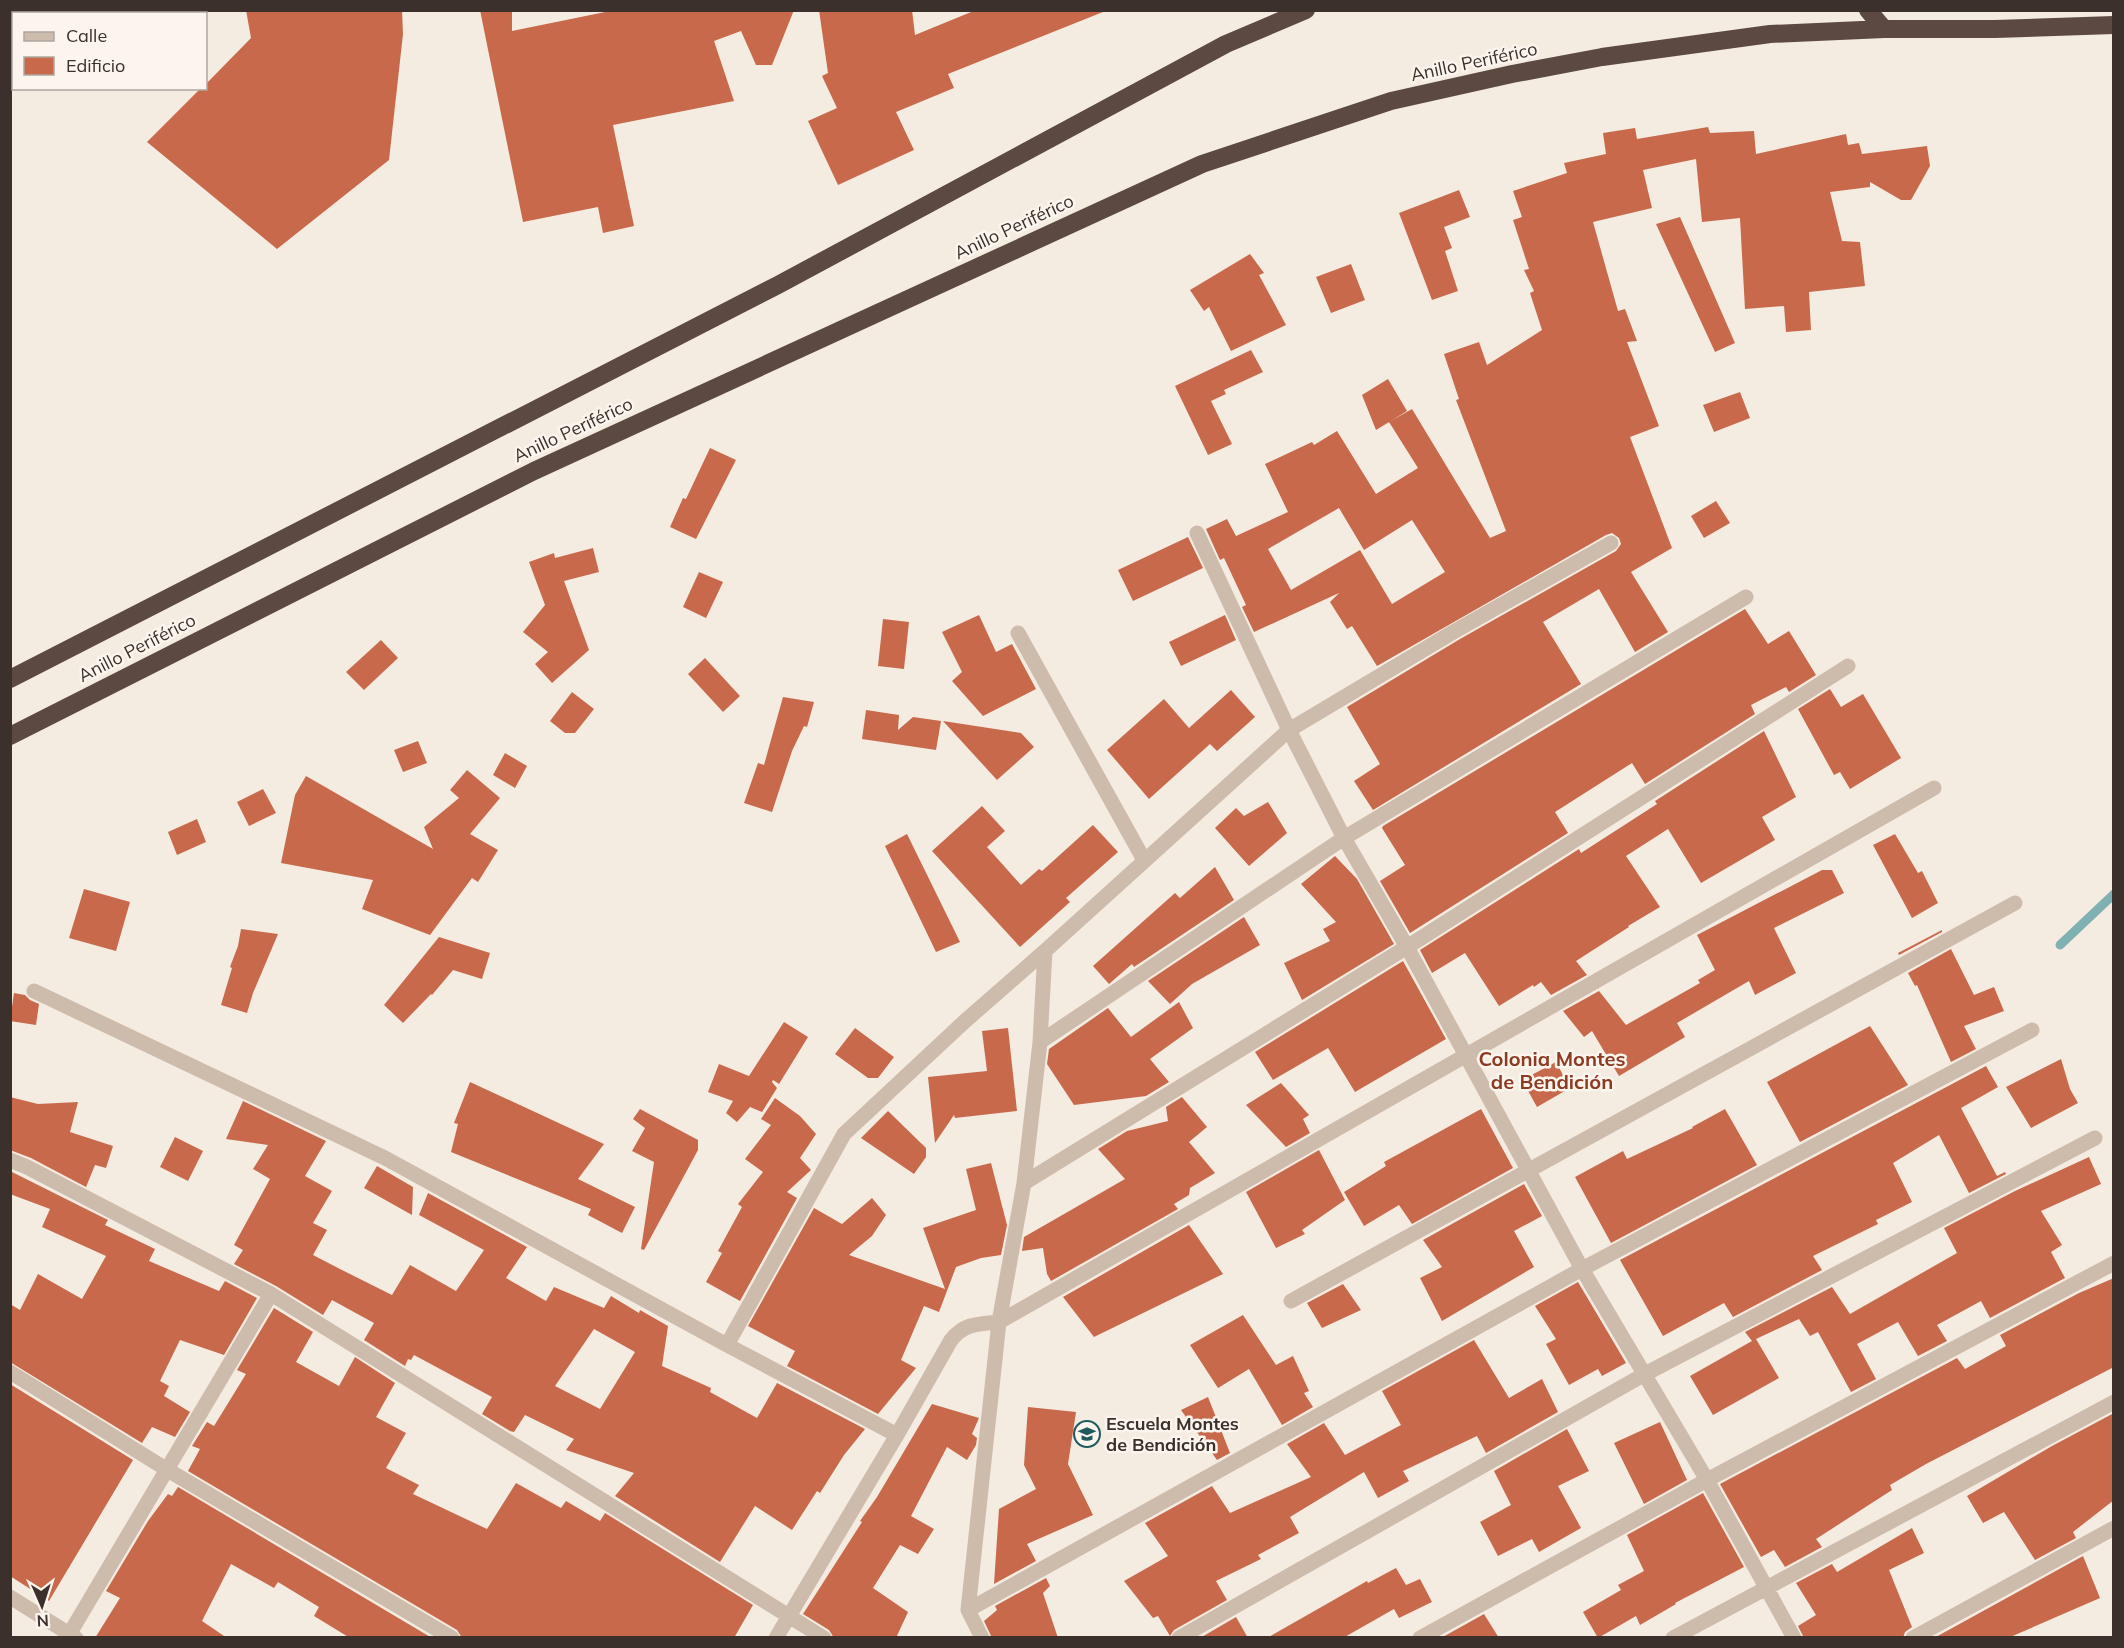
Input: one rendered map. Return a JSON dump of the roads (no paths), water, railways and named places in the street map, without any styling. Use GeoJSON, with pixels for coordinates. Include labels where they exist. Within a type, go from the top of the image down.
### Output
{"type":"FeatureCollection","features":[{"type":"Feature","properties":{"kind":"highway","name":"Anillo Periférico"},"geometry":{"type":"LineString","coordinates":[[10,679],[778,285],[1226,44],[1306,10]]}},
{"type":"Feature","properties":{"kind":"highway"},"geometry":{"type":"LineString","coordinates":[[1868,10],[1884,29]]}},
{"type":"Feature","properties":{"kind":"highway","name":"Anillo Periférico"},"geometry":{"type":"LineString","coordinates":[[10,736],[534,471],[1202,164],[1391,101],[1602,57],[1770,34],[1884,29],[1995,29],[2114,25]]}},
{"type":"Feature","properties":{"kind":"street"},"geometry":{"type":"LineString","coordinates":[[1197,533],[1289,730],[1344,838],[1467,1055],[1582,1269],[1707,1480],[1794,1638]]}},
{"type":"Feature","properties":{"kind":"street"},"geometry":{"type":"LineString","coordinates":[[727,1345],[844,1134],[964,1022],[1289,730],[1455,631],[1611,543]]}},
{"type":"Feature","properties":{"kind":"street"},"geometry":{"type":"LineString","coordinates":[[1040,1042],[1344,838],[1746,597]]}},
{"type":"Feature","properties":{"kind":"street"},"geometry":{"type":"LineString","coordinates":[[1018,633],[1144,860]]}},
{"type":"Feature","properties":{"kind":"street"},"geometry":{"type":"LineString","coordinates":[[1024,1183],[1407,947],[1848,666]]}},
{"type":"Feature","properties":{"kind":"street"},"geometry":{"type":"LineString","coordinates":[[776,1638],[960,1330],[975,1324],[999,1322],[1934,788]]}},
{"type":"Feature","properties":{"kind":"street"},"geometry":{"type":"LineString","coordinates":[[1291,1301],[2015,903]]}},
{"type":"Feature","properties":{"kind":"street"},"geometry":{"type":"LineString","coordinates":[[982,1638],[968,1610],[999,1322],[1024,1183],[1040,1042],[1045,951]]}},
{"type":"Feature","properties":{"kind":"street"},"geometry":{"type":"LineString","coordinates":[[34,991],[385,1158],[897,1435]]}},
{"type":"Feature","properties":{"kind":"street"},"geometry":{"type":"LineString","coordinates":[[968,1610],[1582,1269],[2032,1030]]}},
{"type":"Feature","properties":{"kind":"street"},"geometry":{"type":"LineString","coordinates":[[1179,1638],[1645,1374],[2095,1138]]}},
{"type":"Feature","properties":{"kind":"street"},"geometry":{"type":"LineString","coordinates":[[10,1161],[27,1167],[271,1294],[824,1638]]}},
{"type":"Feature","properties":{"kind":"street"},"geometry":{"type":"LineString","coordinates":[[1420,1638],[1707,1480],[2114,1263]]}},
{"type":"Feature","properties":{"kind":"street"},"geometry":{"type":"LineString","coordinates":[[10,1597],[71,1636],[166,1469],[271,1294]]}},
{"type":"Feature","properties":{"kind":"street"},"geometry":{"type":"LineString","coordinates":[[10,1372],[166,1469],[452,1638]]}},
{"type":"Feature","properties":{"kind":"street"},"geometry":{"type":"LineString","coordinates":[[1674,1638],[2114,1402]]}},
{"type":"Feature","properties":{"kind":"street"},"geometry":{"type":"LineString","coordinates":[[1913,1638],[2114,1528]]}},
{"type":"Feature","properties":{"kind":"waterway"},"geometry":{"type":"LineString","coordinates":[[2060,945],[2114,894]]}},
{"type":"Feature","properties":{"kind":"place","name":"Escuela Montes de Bendición"},"geometry":{"type":"Point","coordinates":[1087,1434]}},
{"type":"Feature","properties":{"kind":"district","name":"Colonia Montes de Bendición"},"geometry":{"type":"Point","coordinates":[1552,1070]}}]}
